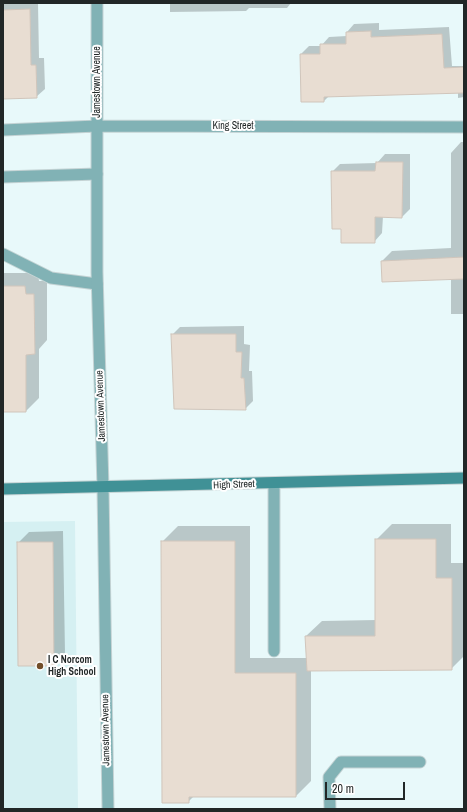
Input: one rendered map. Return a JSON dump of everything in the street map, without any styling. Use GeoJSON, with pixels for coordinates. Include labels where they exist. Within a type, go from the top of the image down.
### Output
{"type":"FeatureCollection","features":[{"type":"Feature","properties":{"kind":"main road","name":"High Street"},"geometry":{"type":"LineString","coordinates":[[3,489],[274,484],[464,478]]}},
{"type":"Feature","properties":{"kind":"street","name":"Jamestown Avenue"},"geometry":{"type":"LineString","coordinates":[[97,3],[97,284],[103,488],[108,809]]}},
{"type":"Feature","properties":{"kind":"street","name":"King Street"},"geometry":{"type":"LineString","coordinates":[[3,130],[97,126],[464,127]]}},
{"type":"Feature","properties":{"kind":"street"},"geometry":{"type":"LineString","coordinates":[[3,177],[97,174]]}},
{"type":"Feature","properties":{"kind":"street"},"geometry":{"type":"LineString","coordinates":[[3,254],[51,278],[97,284]]}},
{"type":"Feature","properties":{"kind":"street"},"geometry":{"type":"LineString","coordinates":[[274,484],[274,651]]}},
{"type":"Feature","properties":{"kind":"street"},"geometry":{"type":"LineString","coordinates":[[330,809],[329,777],[341,762],[420,762]]}},
{"type":"Feature","properties":{"kind":"shaded area","name":"I C Norcom High School"},"geometry":{"type":"Polygon","coordinates":[[[75,521],[78,809],[3,809],[3,522],[75,521]]]}},
{"type":"Feature","properties":{"kind":"building"},"geometry":{"type":"Polygon","coordinates":[[[30,9],[31,65],[36,65],[37,98],[3,99],[3,10],[30,9]]]}},
{"type":"Feature","properties":{"kind":"building"},"geometry":{"type":"Polygon","coordinates":[[[371,31],[371,37],[442,34],[444,68],[464,67],[464,93],[324,97],[324,102],[301,102],[300,54],[320,54],[320,44],[346,44],[346,32],[371,31]]]}},
{"type":"Feature","properties":{"kind":"building"},"geometry":{"type":"Polygon","coordinates":[[[376,162],[403,162],[402,218],[375,217],[375,243],[341,243],[341,229],[332,229],[331,171],[375,171],[376,162]]]}},
{"type":"Feature","properties":{"kind":"building"},"geometry":{"type":"Polygon","coordinates":[[[464,257],[464,279],[382,282],[381,261],[464,257]]]}},
{"type":"Feature","properties":{"kind":"building"},"geometry":{"type":"Polygon","coordinates":[[[3,286],[25,286],[26,294],[34,294],[35,354],[26,355],[26,412],[3,412],[3,286]]]}},
{"type":"Feature","properties":{"kind":"building"},"geometry":{"type":"Polygon","coordinates":[[[171,334],[236,334],[236,352],[242,352],[241,378],[244,378],[246,410],[174,409],[171,334]]]}},
{"type":"Feature","properties":{"kind":"building"},"geometry":{"type":"Polygon","coordinates":[[[375,539],[436,539],[436,578],[452,578],[452,670],[307,671],[305,636],[375,636],[375,539]]]}},
{"type":"Feature","properties":{"kind":"building"},"geometry":{"type":"Polygon","coordinates":[[[161,541],[235,541],[235,673],[296,673],[296,797],[189,797],[189,803],[162,803],[161,541]]]}},
{"type":"Feature","properties":{"kind":"building"},"geometry":{"type":"Polygon","coordinates":[[[17,542],[53,542],[54,666],[18,666],[17,542]]]}},
{"type":"Feature","properties":{"kind":"place","name":"I C Norcom High School"},"geometry":{"type":"Point","coordinates":[40,666]}}]}
